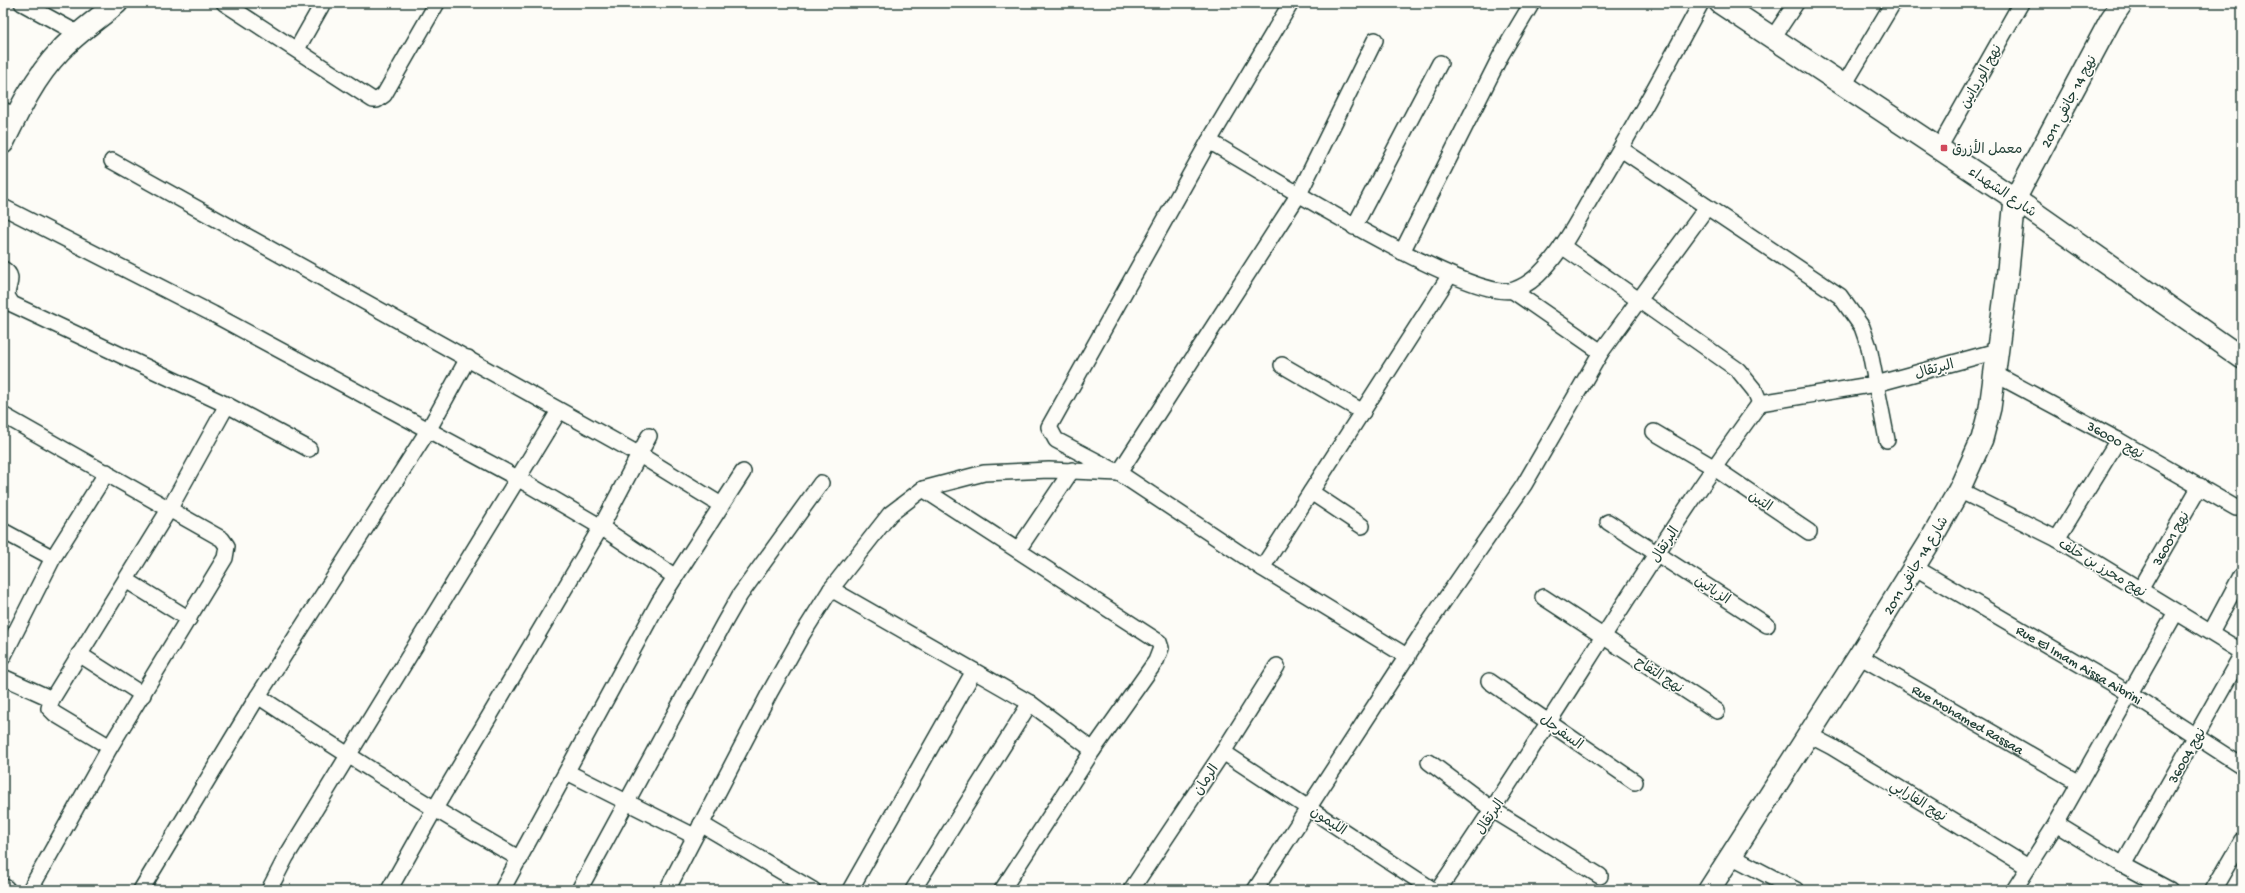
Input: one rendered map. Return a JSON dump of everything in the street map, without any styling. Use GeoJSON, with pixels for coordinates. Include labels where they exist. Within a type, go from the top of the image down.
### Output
{"type":"FeatureCollection","features":[{"type":"Feature","properties":{"kind":"street"},"geometry":{"type":"LineString","coordinates":[[22,3],[79,34]]}},
{"type":"Feature","properties":{"kind":"street"},"geometry":{"type":"LineString","coordinates":[[3,142],[9,113],[46,68],[79,34],[116,3]]}},
{"type":"Feature","properties":{"kind":"street"},"geometry":{"type":"LineString","coordinates":[[224,3],[297,49],[373,100],[377,100],[384,95],[437,3]]}},
{"type":"Feature","properties":{"kind":"street"},"geometry":{"type":"LineString","coordinates":[[297,49],[323,3]]}},
{"type":"Feature","properties":{"kind":"street"},"geometry":{"type":"LineString","coordinates":[[1291,3],[1209,141],[1049,427],[1056,440],[1119,473],[1262,568],[1408,657]]}},
{"type":"Feature","properties":{"kind":"street"},"geometry":{"type":"LineString","coordinates":[[1402,252],[1501,55],[1532,3]]}},
{"type":"Feature","properties":{"kind":"street"},"geometry":{"type":"LineString","coordinates":[[1513,291],[1534,279],[1562,246],[1621,149],[1701,3]]}},
{"type":"Feature","properties":{"kind":"street","name":"شارع الشهداء"},"geometry":{"type":"LineString","coordinates":[[1720,3],[1772,39],[1939,148],[2242,358]]}},
{"type":"Feature","properties":{"kind":"street"},"geometry":{"type":"LineString","coordinates":[[1772,39],[1796,3]]}},
{"type":"Feature","properties":{"kind":"street"},"geometry":{"type":"LineString","coordinates":[[1844,85],[1893,3]]}},
{"type":"Feature","properties":{"kind":"street","name":"نهج الوردانين"},"geometry":{"type":"LineString","coordinates":[[1939,148],[2021,3]]}},
{"type":"Feature","properties":{"kind":"street","name":"نهج 14 جانفي 2011"},"geometry":{"type":"LineString","coordinates":[[2015,200],[2111,19],[2122,3]]}},
{"type":"Feature","properties":{"kind":"street"},"geometry":{"type":"LineString","coordinates":[[1119,473],[1299,194],[1375,40]]}},
{"type":"Feature","properties":{"kind":"street"},"geometry":{"type":"LineString","coordinates":[[1354,226],[1440,63]]}},
{"type":"Feature","properties":{"kind":"street"},"geometry":{"type":"LineString","coordinates":[[1209,141],[1354,226],[1450,276],[1480,285],[1513,291],[1601,352]]}},
{"type":"Feature","properties":{"kind":"street"},"geometry":{"type":"LineString","coordinates":[[1621,149],[1840,296],[1862,328],[1869,347],[1886,440]]}},
{"type":"Feature","properties":{"kind":"street"},"geometry":{"type":"LineString","coordinates":[[112,161],[640,455],[721,505]]}},
{"type":"Feature","properties":{"kind":"street","name":"شارع 14 جانفي 2011"},"geometry":{"type":"LineString","coordinates":[[1710,890],[1859,656],[1960,490],[1982,439],[1990,408],[2008,280],[2015,200]]}},
{"type":"Feature","properties":{"kind":"street"},"geometry":{"type":"LineString","coordinates":[[3,207],[429,429],[601,527],[674,576]]}},
{"type":"Feature","properties":{"kind":"street"},"geometry":{"type":"LineString","coordinates":[[1261,888],[1309,807],[1408,657],[1428,624],[1524,485],[1601,352],[1708,207]]}},
{"type":"Feature","properties":{"kind":"street"},"geometry":{"type":"LineString","coordinates":[[1562,246],[1639,302],[1738,370],[1755,391],[1760,403]]}},
{"type":"Feature","properties":{"kind":"street"},"geometry":{"type":"LineString","coordinates":[[3,269],[10,275],[11,279],[7,296],[12,304],[227,405],[309,449]]}},
{"type":"Feature","properties":{"kind":"street"},"geometry":{"type":"LineString","coordinates":[[1262,568],[1450,276]]}},
{"type":"Feature","properties":{"kind":"street","name":"البرتقال"},"geometry":{"type":"LineString","coordinates":[[1438,890],[1493,810],[1603,636],[1713,467],[1760,403],[1876,384],[1998,351]]}},
{"type":"Feature","properties":{"kind":"street"},"geometry":{"type":"LineString","coordinates":[[141,890],[258,696],[429,429],[468,358]]}},
{"type":"Feature","properties":{"kind":"street"},"geometry":{"type":"LineString","coordinates":[[1282,364],[1363,412]]}},
{"type":"Feature","properties":{"kind":"street","name":"نهج 36000"},"geometry":{"type":"LineString","coordinates":[[1995,374],[2118,440],[2236,508]]}},
{"type":"Feature","properties":{"kind":"street"},"geometry":{"type":"LineString","coordinates":[[110,747],[55,714],[49,708],[52,699],[170,508],[227,405]]}},
{"type":"Feature","properties":{"kind":"street"},"geometry":{"type":"LineString","coordinates":[[268,890],[286,857],[560,411]]}},
{"type":"Feature","properties":{"kind":"street"},"geometry":{"type":"LineString","coordinates":[[3,415],[170,508],[222,539],[227,546],[226,558],[110,747],[30,890]]}},
{"type":"Feature","properties":{"kind":"street","name":"التين"},"geometry":{"type":"LineString","coordinates":[[1654,432],[1713,467],[1809,532]]}},
{"type":"Feature","properties":{"kind":"street"},"geometry":{"type":"LineString","coordinates":[[389,890],[434,810],[601,527],[649,436]]}},
{"type":"Feature","properties":{"kind":"street"},"geometry":{"type":"LineString","coordinates":[[2057,539],[2118,440]]}},
{"type":"Feature","properties":{"kind":"street"},"geometry":{"type":"LineString","coordinates":[[667,890],[770,692],[831,589],[890,514],[923,489],[984,473],[1072,470],[1119,473]]}},
{"type":"Feature","properties":{"kind":"street"},"geometry":{"type":"LineString","coordinates":[[1018,550],[1072,470]]}},
{"type":"Feature","properties":{"kind":"street"},"geometry":{"type":"LineString","coordinates":[[3,657],[53,558],[107,472]]}},
{"type":"Feature","properties":{"kind":"street"},"geometry":{"type":"LineString","coordinates":[[502,890],[674,576],[743,472]]}},
{"type":"Feature","properties":{"kind":"street"},"geometry":{"type":"LineString","coordinates":[[578,890],[740,595],[821,483]]}},
{"type":"Feature","properties":{"kind":"street","name":"نهج 36001"},"geometry":{"type":"LineString","coordinates":[[2140,590],[2200,486]]}},
{"type":"Feature","properties":{"kind":"street"},"geometry":{"type":"LineString","coordinates":[[923,489],[1159,642],[1161,648],[1156,661],[1093,750],[1002,890]]}},
{"type":"Feature","properties":{"kind":"street","name":"نهج محرز بن خلف"},"geometry":{"type":"LineString","coordinates":[[1960,490],[2057,539],[2211,632],[2242,653]]}},
{"type":"Feature","properties":{"kind":"street"},"geometry":{"type":"LineString","coordinates":[[1311,492],[1362,526]]}},
{"type":"Feature","properties":{"kind":"street","name":"الزياتين"},"geometry":{"type":"LineString","coordinates":[[1608,522],[1767,625]]}},
{"type":"Feature","properties":{"kind":"street"},"geometry":{"type":"LineString","coordinates":[[3,531],[53,558]]}},
{"type":"Feature","properties":{"kind":"street","name":"Rue El Imam Aissa Aibrini"},"geometry":{"type":"LineString","coordinates":[[1914,567],[2129,693],[2242,766]]}},
{"type":"Feature","properties":{"kind":"street"},"geometry":{"type":"LineString","coordinates":[[2211,632],[2242,574]]}},
{"type":"Feature","properties":{"kind":"street"},"geometry":{"type":"LineString","coordinates":[[126,580],[189,619]]}},
{"type":"Feature","properties":{"kind":"street"},"geometry":{"type":"LineString","coordinates":[[831,589],[1030,703],[1093,750]]}},
{"type":"Feature","properties":{"kind":"street","name":"نهج التفاح"},"geometry":{"type":"LineString","coordinates":[[1543,597],[1716,711]]}},
{"type":"Feature","properties":{"kind":"street"},"geometry":{"type":"LineString","coordinates":[[2014,890],[2056,824],[2078,782],[2176,612]]}},
{"type":"Feature","properties":{"kind":"street","name":"نهج 36004"},"geometry":{"type":"LineString","coordinates":[[2125,860],[2197,736],[2242,653]]}},
{"type":"Feature","properties":{"kind":"street"},"geometry":{"type":"LineString","coordinates":[[79,654],[143,695]]}},
{"type":"Feature","properties":{"kind":"street","name":"Rue Mohamed Rassaa"},"geometry":{"type":"LineString","coordinates":[[1859,656],[2078,782]]}},
{"type":"Feature","properties":{"kind":"street","name":"الرمان"},"geometry":{"type":"LineString","coordinates":[[1131,890],[1223,752],[1276,666]]}},
{"type":"Feature","properties":{"kind":"street"},"geometry":{"type":"LineString","coordinates":[[850,890],[974,670]]}},
{"type":"Feature","properties":{"kind":"street"},"geometry":{"type":"LineString","coordinates":[[3,677],[52,699]]}},
{"type":"Feature","properties":{"kind":"street","name":"السفرجل"},"geometry":{"type":"LineString","coordinates":[[1489,681],[1635,782]]}},
{"type":"Feature","properties":{"kind":"street"},"geometry":{"type":"LineString","coordinates":[[258,696],[348,757],[434,810],[520,859]]}},
{"type":"Feature","properties":{"kind":"street"},"geometry":{"type":"LineString","coordinates":[[913,890],[1030,703]]}},
{"type":"Feature","properties":{"kind":"street","name":"نهج الفارابي"},"geometry":{"type":"LineString","coordinates":[[1809,735],[1832,747],[2028,867]]}},
{"type":"Feature","properties":{"kind":"street","name":"الليمون"},"geometry":{"type":"LineString","coordinates":[[1223,752],[1309,807],[1433,890]]}},
{"type":"Feature","properties":{"kind":"street"},"geometry":{"type":"LineString","coordinates":[[1429,762],[1493,810],[1600,876]]}},
{"type":"Feature","properties":{"kind":"street"},"geometry":{"type":"LineString","coordinates":[[566,772],[625,802],[698,830],[813,890]]}},
{"type":"Feature","properties":{"kind":"street"},"geometry":{"type":"LineString","coordinates":[[2056,824],[2125,860],[2170,890]]}},
{"type":"Feature","properties":{"kind":"street"},"geometry":{"type":"LineString","coordinates":[[2213,890],[2242,840]]}},
{"type":"Feature","properties":{"kind":"street"},"geometry":{"type":"LineString","coordinates":[[1731,856],[1796,890]]}},
{"type":"Feature","properties":{"kind":"place","name":"معمل الأزرق"},"geometry":{"type":"Point","coordinates":[1944,148]}}]}
